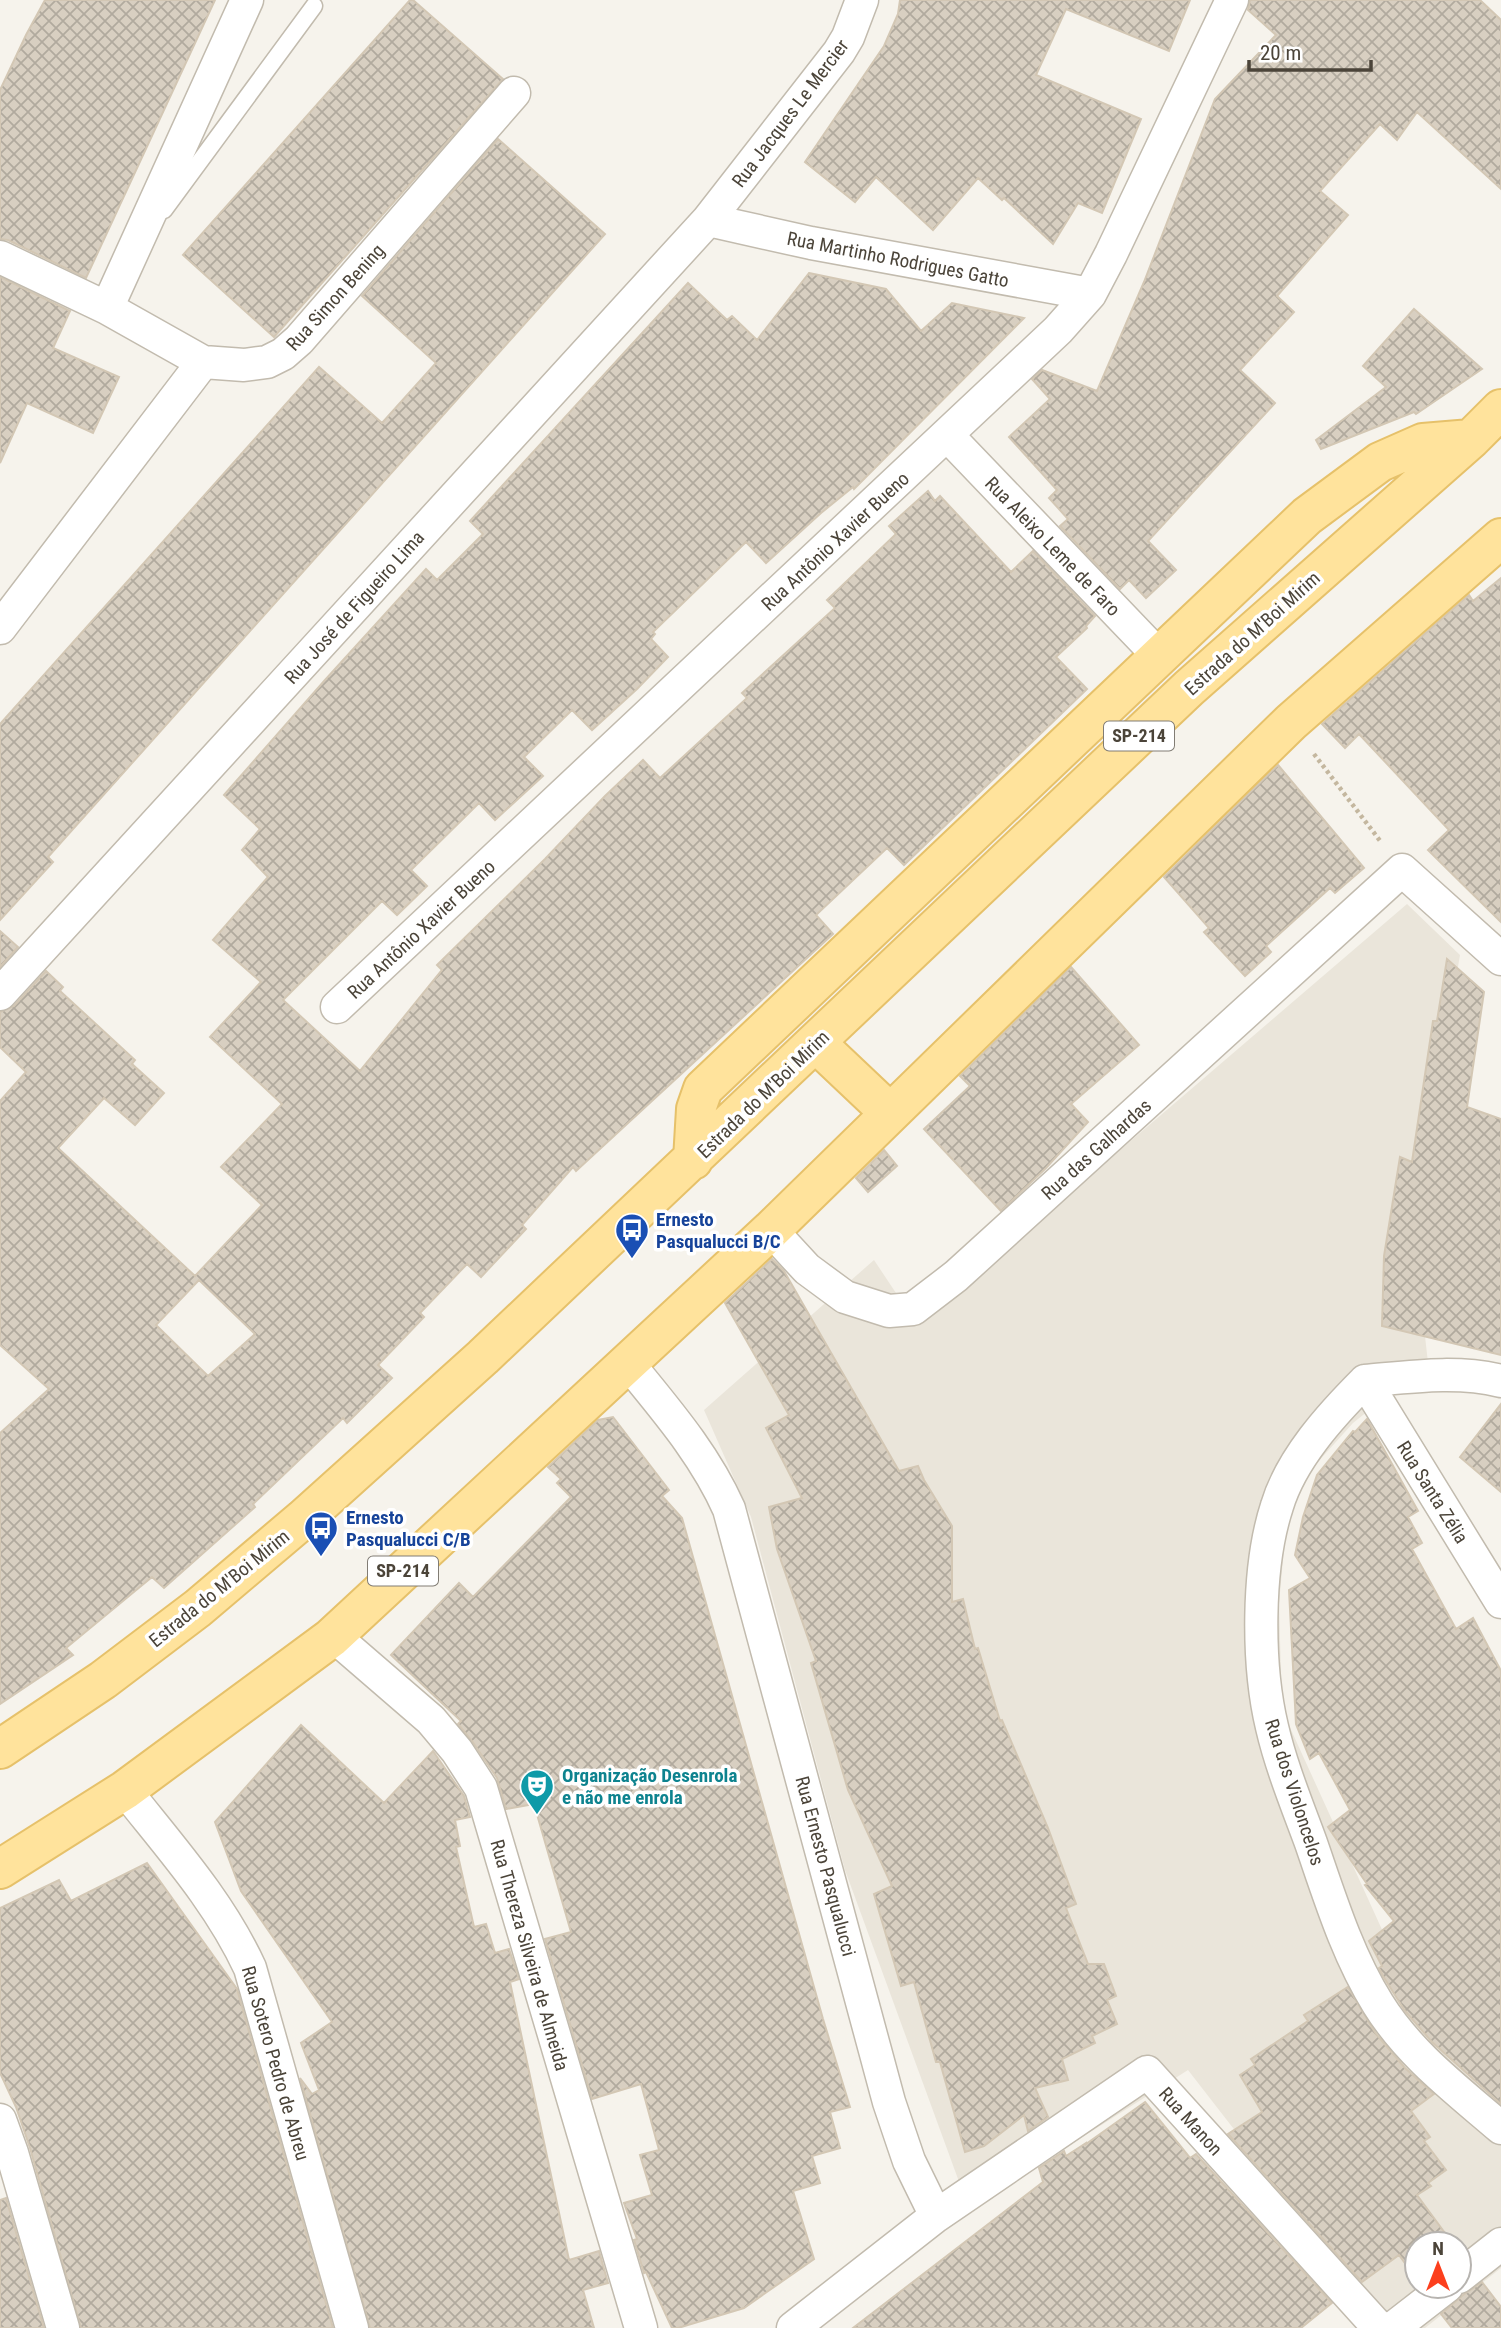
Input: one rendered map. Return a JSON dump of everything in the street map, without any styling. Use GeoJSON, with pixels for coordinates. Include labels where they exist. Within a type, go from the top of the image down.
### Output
{"type":"FeatureCollection","features":[{"type":"Feature","properties":{"kind":"main road","name":"Estrada do M'Boi Mirim"},"geometry":{"type":"LineString","coordinates":[[0,1749],[103,1680],[198,1608],[303,1519],[453,1385],[693,1160],[1189,688],[1471,439],[1501,409]]}},
{"type":"Feature","properties":{"kind":"main road"},"geometry":{"type":"LineString","coordinates":[[693,1160],[696,1109],[703,1089],[1307,516],[1381,462],[1423,443],[1471,439]]}},
{"type":"Feature","properties":{"kind":"main road","name":"SP-214"},"geometry":{"type":"LineString","coordinates":[[0,1869],[125,1790],[331,1638],[771,1230],[1291,722],[1501,538]]}},
{"type":"Feature","properties":{"kind":"main road"},"geometry":{"type":"LineString","coordinates":[[816,1044],[890,1113]]}},
{"type":"Feature","properties":{"kind":"street"},"geometry":{"type":"LineString","coordinates":[[107,308],[247,0]]}},
{"type":"Feature","properties":{"kind":"street","name":"Rua Jacques Le Mercier"},"geometry":{"type":"LineString","coordinates":[[708,220],[839,52],[848,37],[862,0]]}},
{"type":"Feature","properties":{"kind":"street","name":"Rua Antônio Xavier Bueno"},"geometry":{"type":"LineString","coordinates":[[337,1007],[948,436],[1058,330],[1090,294],[1232,0]]}},
{"type":"Feature","properties":{"kind":"street","name":"Rua Simon Bening"},"geometry":{"type":"LineString","coordinates":[[0,257],[107,308],[203,362],[244,365],[267,362],[283,354],[299,340],[514,93]]}},
{"type":"Feature","properties":{"kind":"street","name":"Rua Martinho Rodrigues Gatto"},"geometry":{"type":"LineString","coordinates":[[708,220],[811,243],[1090,294]]}},
{"type":"Feature","properties":{"kind":"street","name":"Rua José de Figueiro Lima"},"geometry":{"type":"LineString","coordinates":[[0,994],[708,220]]}},
{"type":"Feature","properties":{"kind":"street"},"geometry":{"type":"LineString","coordinates":[[0,628],[203,362]]}},
{"type":"Feature","properties":{"kind":"street","name":"Rua Aleixo Leme de Faro"},"geometry":{"type":"LineString","coordinates":[[948,436],[1158,655]]}},
{"type":"Feature","properties":{"kind":"street"},"geometry":{"type":"LineString","coordinates":[[1402,870],[1501,959]]}},
{"type":"Feature","properties":{"kind":"street","name":"Rua das Galhardas"},"geometry":{"type":"LineString","coordinates":[[771,1230],[807,1269],[845,1297],[889,1311],[913,1309],[957,1276],[1402,870]]}},
{"type":"Feature","properties":{"kind":"street","name":"Rua Ernesto Pasqualucci"},"geometry":{"type":"LineString","coordinates":[[627,1362],[689,1438],[716,1479],[729,1509],[889,2102],[909,2161],[936,2216]]}},
{"type":"Feature","properties":{"kind":"street"},"geometry":{"type":"LineString","coordinates":[[1365,1381],[1434,1375],[1501,1381]]}},
{"type":"Feature","properties":{"kind":"street","name":"Rua Santa Zélia"},"geometry":{"type":"LineString","coordinates":[[1365,1381],[1501,1602]]}},
{"type":"Feature","properties":{"kind":"street","name":"Rua dos Violoncelos"},"geometry":{"type":"LineString","coordinates":[[1365,1381],[1330,1417],[1292,1473],[1277,1504],[1267,1547],[1263,1595],[1262,1665],[1272,1727],[1350,1954],[1379,2006],[1425,2063],[1501,2128]]}},
{"type":"Feature","properties":{"kind":"street","name":"Rua Thereza Silveira de Almeida"},"geometry":{"type":"LineString","coordinates":[[331,1638],[343,1644],[431,1720],[457,1751],[481,1788],[641,2328]]}},
{"type":"Feature","properties":{"kind":"street","name":"Rua Sotero Pedro de Abreu"},"geometry":{"type":"LineString","coordinates":[[125,1790],[209,1895],[234,1934],[250,1968],[352,2328]]}},
{"type":"Feature","properties":{"kind":"street","name":"Rua Manon"},"geometry":{"type":"LineString","coordinates":[[936,2216],[1147,2072],[1379,2328]]}},
{"type":"Feature","properties":{"kind":"street"},"geometry":{"type":"LineString","coordinates":[[0,2120],[12,2152],[63,2328]]}},
{"type":"Feature","properties":{"kind":"street"},"geometry":{"type":"LineString","coordinates":[[793,2328],[936,2216]]}},
{"type":"Feature","properties":{"kind":"street"},"geometry":{"type":"LineString","coordinates":[[1473,2266],[1501,2244]]}},
{"type":"Feature","properties":{"kind":"street"},"geometry":{"type":"LineString","coordinates":[[1393,2328],[1429,2300]]}},
{"type":"Feature","properties":{"kind":"lane"},"geometry":{"type":"LineString","coordinates":[[129,258],[314,6]]}},
{"type":"Feature","properties":{"kind":"path"},"geometry":{"type":"LineString","coordinates":[[1291,722],[1402,870]]}},
{"type":"Feature","properties":{"kind":"shaded area"},"geometry":{"type":"Polygon","coordinates":[[[1407,904],[1460,955],[1413,1228],[1428,1363],[1353,1423],[1289,1494],[1279,1604],[1282,1710],[1430,2035],[1501,2096],[1501,2268],[1473,2290],[1473,2230],[1403,2230],[1403,2300],[1460,2300],[1425,2328],[1388,2328],[1188,2070],[969,2209],[845,1870],[751,1517],[704,1410],[874,1260],[898,1296],[945,1300],[1407,904]]]}},
{"type":"Feature","properties":{"kind":"building"},"geometry":{"type":"Polygon","coordinates":[[[45,0],[215,0],[86,278],[8,240],[0,239],[0,90],[45,0]]]}},
{"type":"Feature","properties":{"kind":"building"},"geometry":{"type":"Polygon","coordinates":[[[410,0],[503,79],[274,337],[183,255],[410,0]]]}},
{"type":"Feature","properties":{"kind":"building"},"geometry":{"type":"Polygon","coordinates":[[[900,0],[1190,0],[1169,51],[1066,9],[1036,75],[1141,119],[1102,213],[1078,203],[1053,244],[1004,198],[1002,200],[978,178],[933,230],[876,177],[855,202],[805,162],[884,46],[898,14],[900,0]]]}},
{"type":"Feature","properties":{"kind":"building"},"geometry":{"type":"Polygon","coordinates":[[[1250,0],[1480,0],[1501,20],[1501,189],[1417,112],[1397,140],[1380,124],[1320,191],[1348,215],[1277,296],[1294,312],[1240,370],[1275,403],[1148,541],[1176,570],[1146,598],[1129,580],[1120,589],[1060,526],[1068,519],[1049,498],[1057,490],[1009,437],[1050,399],[1032,379],[1042,370],[1097,391],[1144,282],[1215,99],[1276,35],[1248,10],[1250,0]]]}},
{"type":"Feature","properties":{"kind":"building"},"geometry":{"type":"Polygon","coordinates":[[[498,139],[605,234],[48,857],[53,862],[0,920],[0,724],[319,367],[382,423],[436,363],[362,296],[498,139]]]}},
{"type":"Feature","properties":{"kind":"building"},"geometry":{"type":"Polygon","coordinates":[[[809,273],[886,289],[921,331],[952,303],[1024,318],[854,489],[853,487],[821,513],[766,563],[746,542],[653,632],[655,634],[651,639],[668,657],[637,689],[592,730],[572,710],[524,757],[543,776],[495,820],[479,803],[411,870],[427,886],[397,915],[382,901],[283,1000],[360,1071],[442,970],[437,965],[643,760],[660,778],[747,698],[742,693],[835,608],[827,600],[896,534],[889,526],[928,491],[935,501],[940,496],[1011,572],[1033,551],[1095,616],[1087,628],[1056,657],[1087,689],[904,865],[887,848],[816,915],[833,934],[576,1171],[573,1167],[522,1225],[526,1229],[481,1277],[467,1264],[420,1313],[424,1317],[378,1365],[392,1378],[347,1423],[343,1418],[253,1504],[255,1507],[164,1588],[152,1577],[66,1648],[73,1655],[0,1704],[0,1433],[49,1389],[0,1345],[0,1101],[26,1072],[0,1047],[0,1012],[14,1006],[46,971],[63,987],[60,991],[135,1060],[132,1064],[164,1093],[135,1125],[104,1098],[58,1148],[195,1276],[262,1205],[221,1167],[282,1104],[210,1037],[261,982],[213,940],[268,877],[242,850],[260,829],[224,795],[426,569],[437,580],[483,534],[470,521],[688,283],[727,320],[732,316],[757,340],[809,273]],[[199,1280],[156,1325],[208,1376],[255,1334],[199,1280]]]}},
{"type":"Feature","properties":{"kind":"building"},"geometry":{"type":"Polygon","coordinates":[[[0,277],[70,311],[53,348],[119,377],[93,433],[27,403],[0,463],[0,277]]]}},
{"type":"Feature","properties":{"kind":"building"},"geometry":{"type":"Polygon","coordinates":[[[1414,309],[1482,369],[1416,414],[1414,412],[1321,449],[1316,440],[1386,387],[1363,366],[1414,309]]]}},
{"type":"Feature","properties":{"kind":"building"},"geometry":{"type":"Polygon","coordinates":[[[1501,578],[1501,922],[1428,850],[1449,830],[1359,734],[1345,748],[1322,724],[1469,595],[1473,601],[1501,578]]]}},
{"type":"Feature","properties":{"kind":"building"},"geometry":{"type":"Polygon","coordinates":[[[1278,765],[1364,868],[1335,893],[1330,888],[1266,946],[1271,952],[1245,976],[1204,932],[1209,928],[1164,877],[1278,765]]]}},
{"type":"Feature","properties":{"kind":"building"},"geometry":{"type":"Polygon","coordinates":[[[0,931],[18,947],[0,967],[0,931]]]}},
{"type":"Feature","properties":{"kind":"building"},"geometry":{"type":"Polygon","coordinates":[[[1447,959],[1484,992],[1467,1107],[1501,1119],[1501,1355],[1382,1326],[1384,1256],[1400,1157],[1412,1162],[1433,1021],[1437,1021],[1447,959]]]}},
{"type":"Feature","properties":{"kind":"building"},"geometry":{"type":"Polygon","coordinates":[[[1071,967],[1139,1045],[1071,1104],[1088,1122],[1046,1168],[1001,1211],[924,1129],[970,1086],[960,1076],[1071,967]]]}},
{"type":"Feature","properties":{"kind":"building"},"geometry":{"type":"Polygon","coordinates":[[[884,1150],[897,1166],[868,1192],[856,1178],[884,1150]]]}},
{"type":"Feature","properties":{"kind":"building"},"geometry":{"type":"Polygon","coordinates":[[[772,1259],[784,1271],[899,1471],[918,1466],[952,1526],[952,1602],[963,1599],[975,1649],[978,1648],[1000,1721],[1002,1720],[1048,1828],[1076,1904],[1066,1908],[1088,1964],[1104,1964],[1116,1996],[1107,2000],[1117,2024],[1092,2036],[1095,2043],[1062,2059],[1068,2080],[1035,2088],[1048,2117],[1028,2131],[1024,2115],[984,2146],[965,2152],[914,1982],[901,1986],[874,1894],[892,1886],[848,1790],[811,1663],[816,1661],[777,1549],[769,1507],[802,1498],[766,1428],[789,1415],[725,1303],[772,1259]]]}},
{"type":"Feature","properties":{"kind":"building"},"geometry":{"type":"Polygon","coordinates":[[[1501,1404],[1501,1492],[1460,1457],[1501,1404]]]}},
{"type":"Feature","properties":{"kind":"building"},"geometry":{"type":"Polygon","coordinates":[[[613,1417],[669,1490],[662,1496],[682,1518],[850,2107],[830,2112],[840,2148],[812,2156],[820,2183],[793,2191],[814,2259],[744,2308],[678,2328],[672,2328],[646,2272],[644,2273],[634,2240],[637,2239],[624,2203],[652,2195],[640,2155],[659,2150],[641,2084],[592,2099],[545,1939],[571,1932],[534,1804],[506,1809],[497,1778],[458,1724],[461,1721],[391,1655],[459,1583],[473,1597],[571,1497],[557,1483],[561,1479],[548,1467],[598,1420],[613,1417]]]}},
{"type":"Feature","properties":{"kind":"building"},"geometry":{"type":"Polygon","coordinates":[[[1367,1419],[1418,1511],[1408,1517],[1422,1543],[1412,1549],[1456,1629],[1473,1618],[1501,1671],[1501,2104],[1432,2042],[1405,2011],[1383,1976],[1379,1968],[1382,1966],[1369,1941],[1394,1921],[1365,1885],[1367,1884],[1328,1827],[1350,1810],[1319,1753],[1310,1759],[1296,1724],[1289,1590],[1310,1578],[1295,1555],[1303,1517],[1317,1475],[1353,1431],[1367,1419]]]}},
{"type":"Feature","properties":{"kind":"building"},"geometry":{"type":"Polygon","coordinates":[[[301,1725],[384,1803],[433,1751],[464,1796],[470,1817],[455,1820],[460,1846],[456,1847],[474,1927],[486,1924],[495,1953],[509,1949],[519,1979],[510,1982],[569,2260],[599,2251],[608,2283],[583,2290],[594,2328],[370,2328],[300,2078],[312,2094],[319,2090],[301,2043],[332,2022],[241,1891],[215,1822],[301,1725]]]}},
{"type":"Feature","properties":{"kind":"building"},"geometry":{"type":"Polygon","coordinates":[[[147,1863],[237,1989],[333,2328],[81,2328],[30,2148],[16,2107],[0,2073],[0,1908],[59,1880],[71,1901],[147,1863]]]}},
{"type":"Feature","properties":{"kind":"building"},"geometry":{"type":"Polygon","coordinates":[[[1348,1987],[1376,2034],[1405,2068],[1434,2094],[1411,2111],[1430,2137],[1424,2141],[1446,2170],[1428,2183],[1431,2186],[1417,2195],[1443,2230],[1403,2230],[1403,2261],[1399,2255],[1362,2282],[1228,2134],[1262,2112],[1240,2075],[1255,2065],[1251,2059],[1308,2021],[1304,2015],[1348,1987]]]}},
{"type":"Feature","properties":{"kind":"building"},"geometry":{"type":"Polygon","coordinates":[[[1145,2102],[1190,2158],[1196,2154],[1332,2303],[1301,2328],[853,2328],[1043,2182],[1039,2168],[1064,2151],[1066,2156],[1086,2144],[1145,2102]]]}},
{"type":"Feature","properties":{"kind":"building"},"geometry":{"type":"Polygon","coordinates":[[[6,2198],[44,2328],[0,2328],[0,2200],[6,2198]]]}},
{"type":"Feature","properties":{"kind":"building"},"geometry":{"type":"Polygon","coordinates":[[[1482,2282],[1501,2307],[1501,2328],[1452,2328],[1441,2314],[1457,2300],[1473,2300],[1473,2288],[1482,2282]]]}},
{"type":"Feature","properties":{"kind":"place","name":"Ernesto Pasqualucci B/C"},"geometry":{"type":"Point","coordinates":[632,1260]}},
{"type":"Feature","properties":{"kind":"place","name":"Ernesto Pasqualucci C/B"},"geometry":{"type":"Point","coordinates":[321,1558]}},
{"type":"Feature","properties":{"kind":"place","name":"Organização Desenrola e não me enrola"},"geometry":{"type":"Point","coordinates":[537,1816]}}]}
